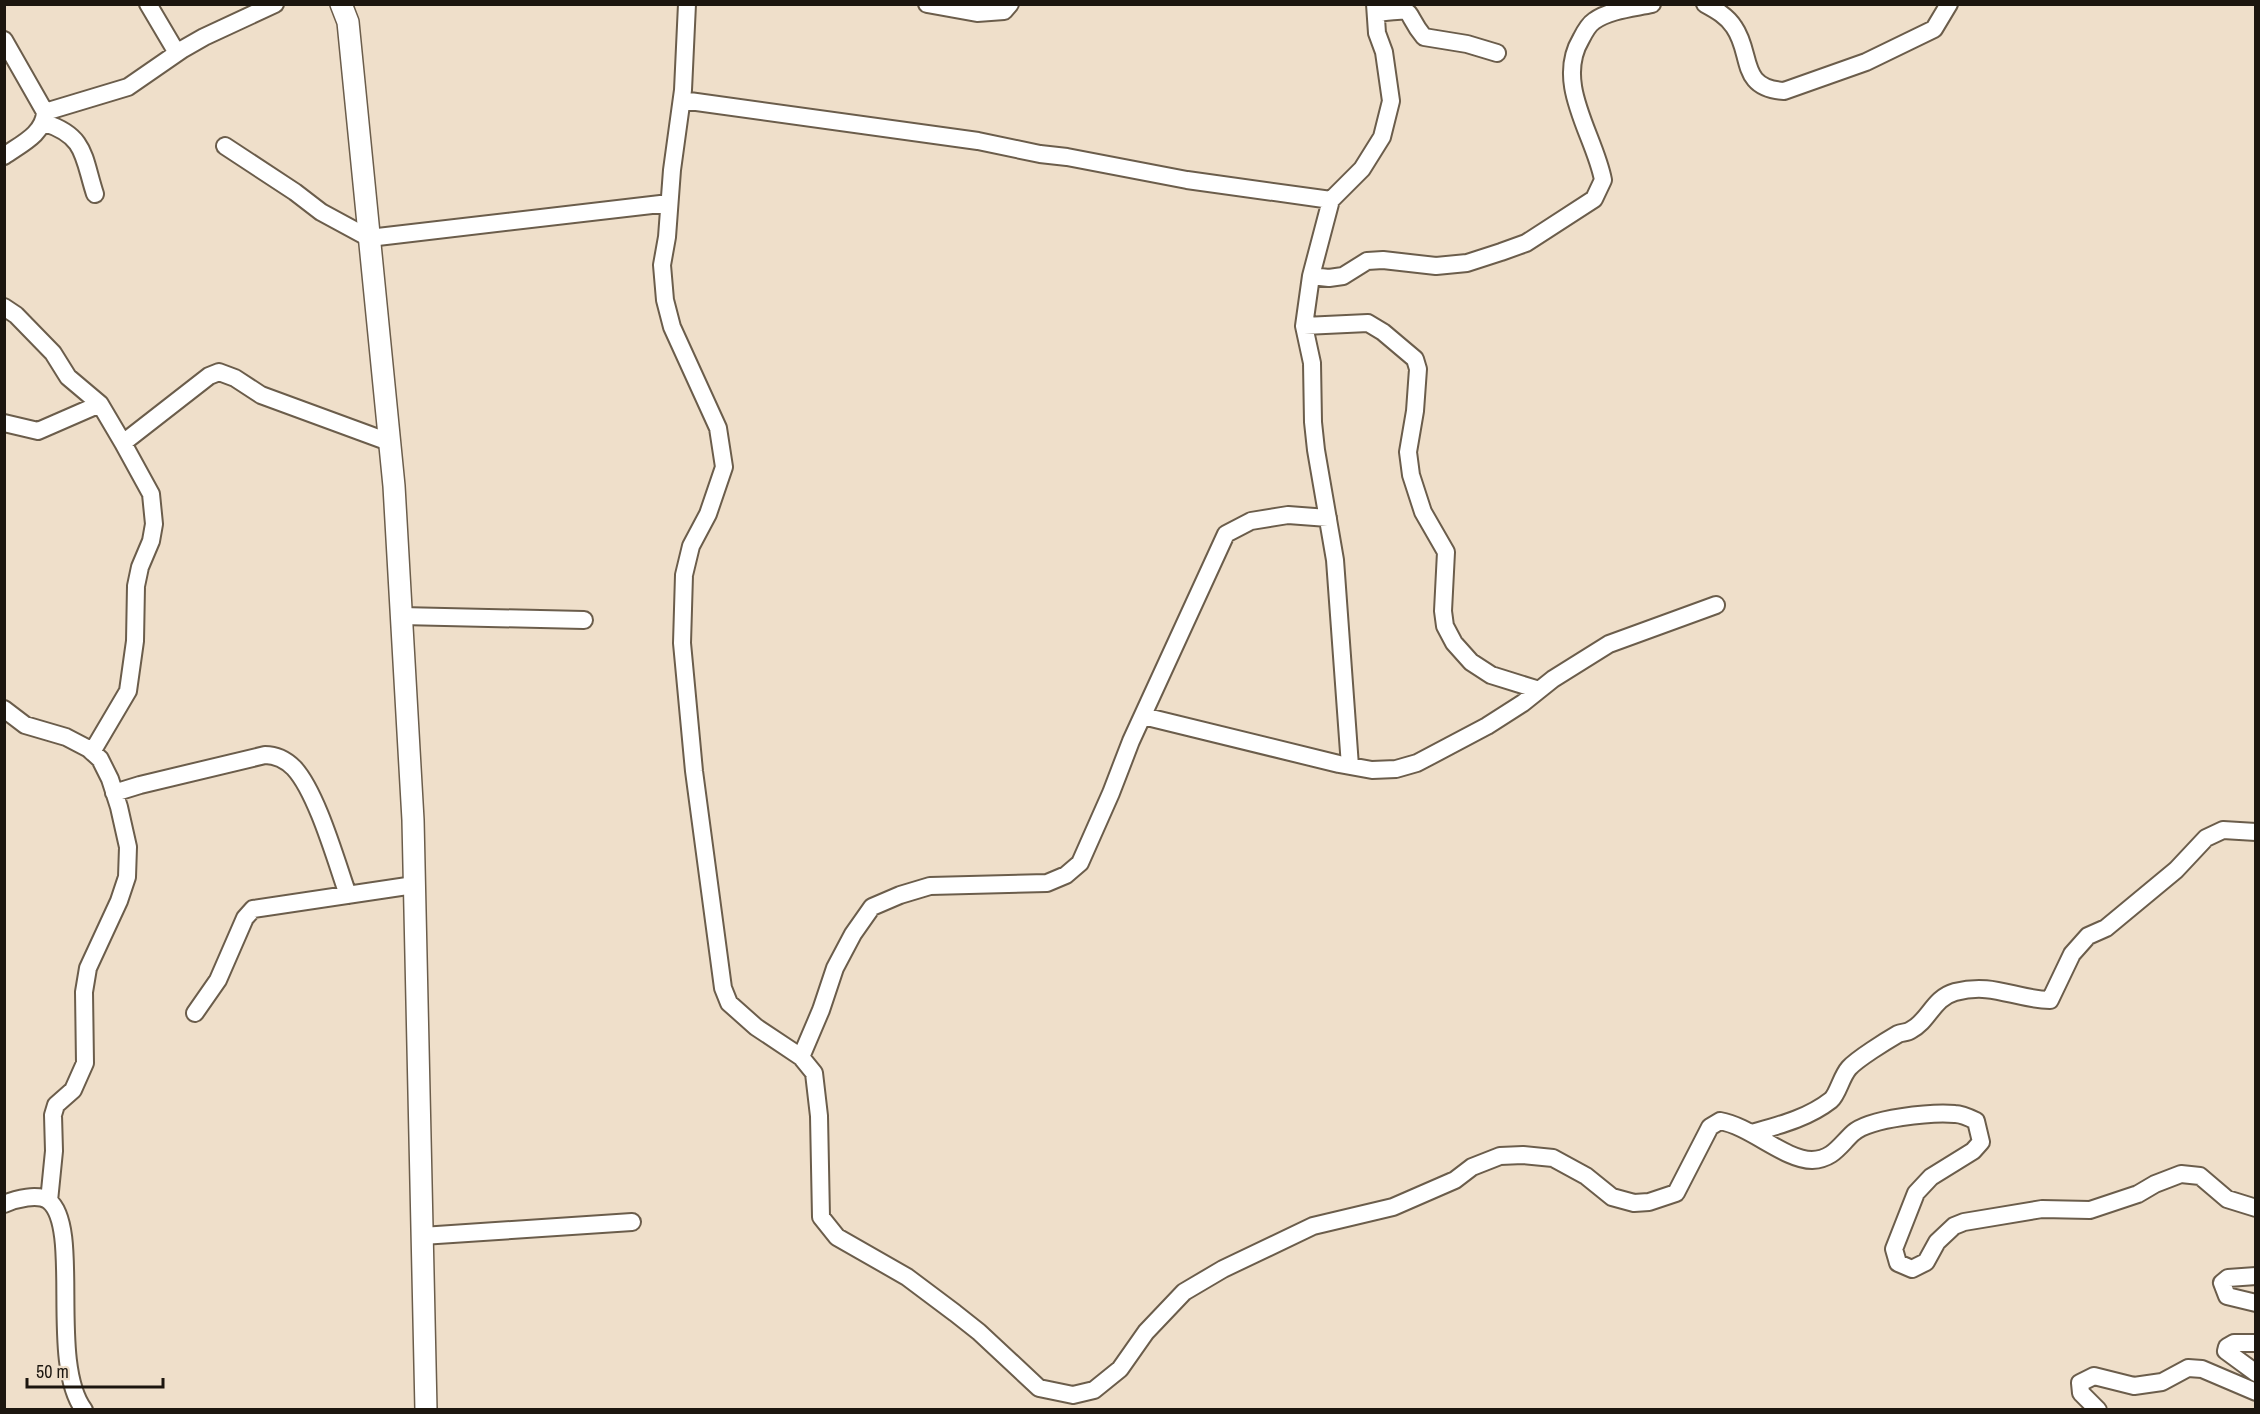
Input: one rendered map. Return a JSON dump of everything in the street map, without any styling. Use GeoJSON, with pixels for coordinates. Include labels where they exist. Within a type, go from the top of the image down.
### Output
{"type":"FeatureCollection","features":[{"type":"Feature","properties":{"kind":"street"},"geometry":{"type":"LineString","coordinates":[[148,4],[177,53]]}},
{"type":"Feature","properties":{"kind":"street"},"geometry":{"type":"LineString","coordinates":[[4,156],[30,138],[45,117],[128,87],[177,53],[224,27],[275,4]]}},
{"type":"Feature","properties":{"kind":"street"},"geometry":{"type":"LineString","coordinates":[[341,4],[348,22],[389,442],[401,616],[413,820],[426,1410]]}},
{"type":"Feature","properties":{"kind":"street"},"geometry":{"type":"LineString","coordinates":[[687,4],[682,99],[661,205],[662,265],[665,300],[672,327],[718,428],[724,467],[708,514],[691,546],[684,575],[682,643],[694,771],[723,988],[729,1003],[756,1028],[801,1057],[814,1073],[819,1116],[821,1217],[837,1237],[907,1278],[955,1313],[1039,1388],[1073,1395],[1094,1389],[1120,1369],[1146,1332],[1184,1292],[1243,1259],[1313,1226],[1393,1207],[1455,1180],[1472,1167],[1500,1156],[1523,1155],[1553,1158],[1586,1176],[1612,1197],[1634,1203],[1648,1202],[1676,1193],[1710,1127],[1720,1120],[1752,1133],[1794,1156],[1810,1160],[1825,1158],[1838,1150],[1853,1133],[1866,1125],[1913,1116],[1939,1114],[1958,1114],[1976,1121],[1981,1142],[1973,1151],[1931,1177],[1916,1193],[1894,1249],[1898,1263],[1912,1269],[1926,1262],[1937,1242],[1954,1226],[1964,1222],[2042,1209],[2090,1210],[2138,1194],[2155,1184],[2181,1174],[2200,1176],[2227,1199],[2256,1208]]}},
{"type":"Feature","properties":{"kind":"street"},"geometry":{"type":"LineString","coordinates":[[927,4],[977,13],[1004,11],[1010,4]]}},
{"type":"Feature","properties":{"kind":"street"},"geometry":{"type":"LineString","coordinates":[[1311,276],[1329,278],[1343,276],[1367,261],[1383,260],[1436,266],[1467,263],[1526,243],[1594,200],[1603,180],[1574,91],[1572,71],[1576,47],[1587,28],[1595,20],[1616,12],[1652,4]]}},
{"type":"Feature","properties":{"kind":"street"},"geometry":{"type":"LineString","coordinates":[[1704,4],[1719,11],[1735,27],[1749,68],[1759,85],[1770,90],[1784,91],[1866,62],[1934,29],[1949,4]]}},
{"type":"Feature","properties":{"kind":"street"},"geometry":{"type":"LineString","coordinates":[[1350,766],[1335,560],[1312,422],[1312,363],[1304,326],[1311,276],[1332,200],[1362,169],[1382,137],[1391,101],[1384,52],[1377,33],[1376,9],[1404,10],[1411,13],[1418,30],[1424,37],[1467,44],[1497,53]]}},
{"type":"Feature","properties":{"kind":"street"},"geometry":{"type":"LineString","coordinates":[[4,40],[45,117],[63,129],[81,148],[95,194]]}},
{"type":"Feature","properties":{"kind":"street"},"geometry":{"type":"LineString","coordinates":[[682,99],[994,143],[1040,154],[1187,180],[1332,200]]}},
{"type":"Feature","properties":{"kind":"street"},"geometry":{"type":"LineString","coordinates":[[225,146],[321,212],[369,238],[661,205]]}},
{"type":"Feature","properties":{"kind":"street"},"geometry":{"type":"LineString","coordinates":[[4,307],[16,315],[53,353],[68,377],[100,404],[151,494],[154,524],[152,541],[140,567],[136,586],[135,641],[128,691],[92,752]]}},
{"type":"Feature","properties":{"kind":"street"},"geometry":{"type":"LineString","coordinates":[[1304,326],[1368,323],[1390,337],[1415,359],[1418,369],[1415,411],[1408,452],[1411,475],[1422,512],[1446,552],[1443,611],[1445,626],[1454,643],[1471,662],[1491,675],[1539,690]]}},
{"type":"Feature","properties":{"kind":"street"},"geometry":{"type":"LineString","coordinates":[[123,442],[209,376],[219,372],[235,378],[261,395],[389,442]]}},
{"type":"Feature","properties":{"kind":"street"},"geometry":{"type":"LineString","coordinates":[[4,423],[38,431],[100,404]]}},
{"type":"Feature","properties":{"kind":"street"},"geometry":{"type":"LineString","coordinates":[[801,1057],[821,1010],[835,968],[872,907],[930,886],[1047,883],[1066,875],[1080,863],[1143,716],[1226,534],[1251,521],[1288,515],[1328,518]]}},
{"type":"Feature","properties":{"kind":"street"},"geometry":{"type":"LineString","coordinates":[[1143,716],[1350,766],[1372,770],[1396,769],[1417,763],[1487,726],[1523,703],[1553,679],[1609,644],[1716,605]]}},
{"type":"Feature","properties":{"kind":"street"},"geometry":{"type":"LineString","coordinates":[[401,616],[584,620]]}},
{"type":"Feature","properties":{"kind":"street"},"geometry":{"type":"LineString","coordinates":[[4,709],[25,725],[66,737],[100,759],[114,793],[128,847],[127,877],[119,901],[88,968],[84,992],[85,1063],[73,1090],[56,1105],[53,1115],[54,1151],[49,1202]]}},
{"type":"Feature","properties":{"kind":"street"},"geometry":{"type":"LineString","coordinates":[[114,793],[255,757],[273,755],[285,760],[295,769],[306,785],[348,895]]}},
{"type":"Feature","properties":{"kind":"street"},"geometry":{"type":"LineString","coordinates":[[1752,1133],[1799,1120],[1834,1098],[1841,1077],[1851,1065],[1900,1033],[1911,1030],[1933,1010],[1939,999],[1954,992],[1977,988],[1998,989],[2032,999],[2050,1000],[2072,954],[2088,936],[2115,921],[2176,870],[2206,838],[2223,830],[2256,832]]}},
{"type":"Feature","properties":{"kind":"street"},"geometry":{"type":"LineString","coordinates":[[195,1013],[218,980],[244,918],[253,909],[414,885]]}},
{"type":"Feature","properties":{"kind":"street"},"geometry":{"type":"LineString","coordinates":[[4,1204],[39,1197],[49,1202],[58,1215],[63,1238],[66,1352],[77,1400],[84,1410]]}},
{"type":"Feature","properties":{"kind":"street"},"geometry":{"type":"LineString","coordinates":[[422,1236],[632,1222]]}},
{"type":"Feature","properties":{"kind":"street"},"geometry":{"type":"LineString","coordinates":[[2256,1276],[2228,1278],[2222,1283],[2227,1296],[2256,1303]]}},
{"type":"Feature","properties":{"kind":"street"},"geometry":{"type":"LineString","coordinates":[[2256,1343],[2234,1343],[2227,1347],[2226,1351],[2256,1373]]}},
{"type":"Feature","properties":{"kind":"street"},"geometry":{"type":"LineString","coordinates":[[2098,1410],[2081,1394],[2080,1383],[2094,1376],[2133,1386],[2162,1382],[2188,1368],[2202,1369],[2256,1392]]}}]}
